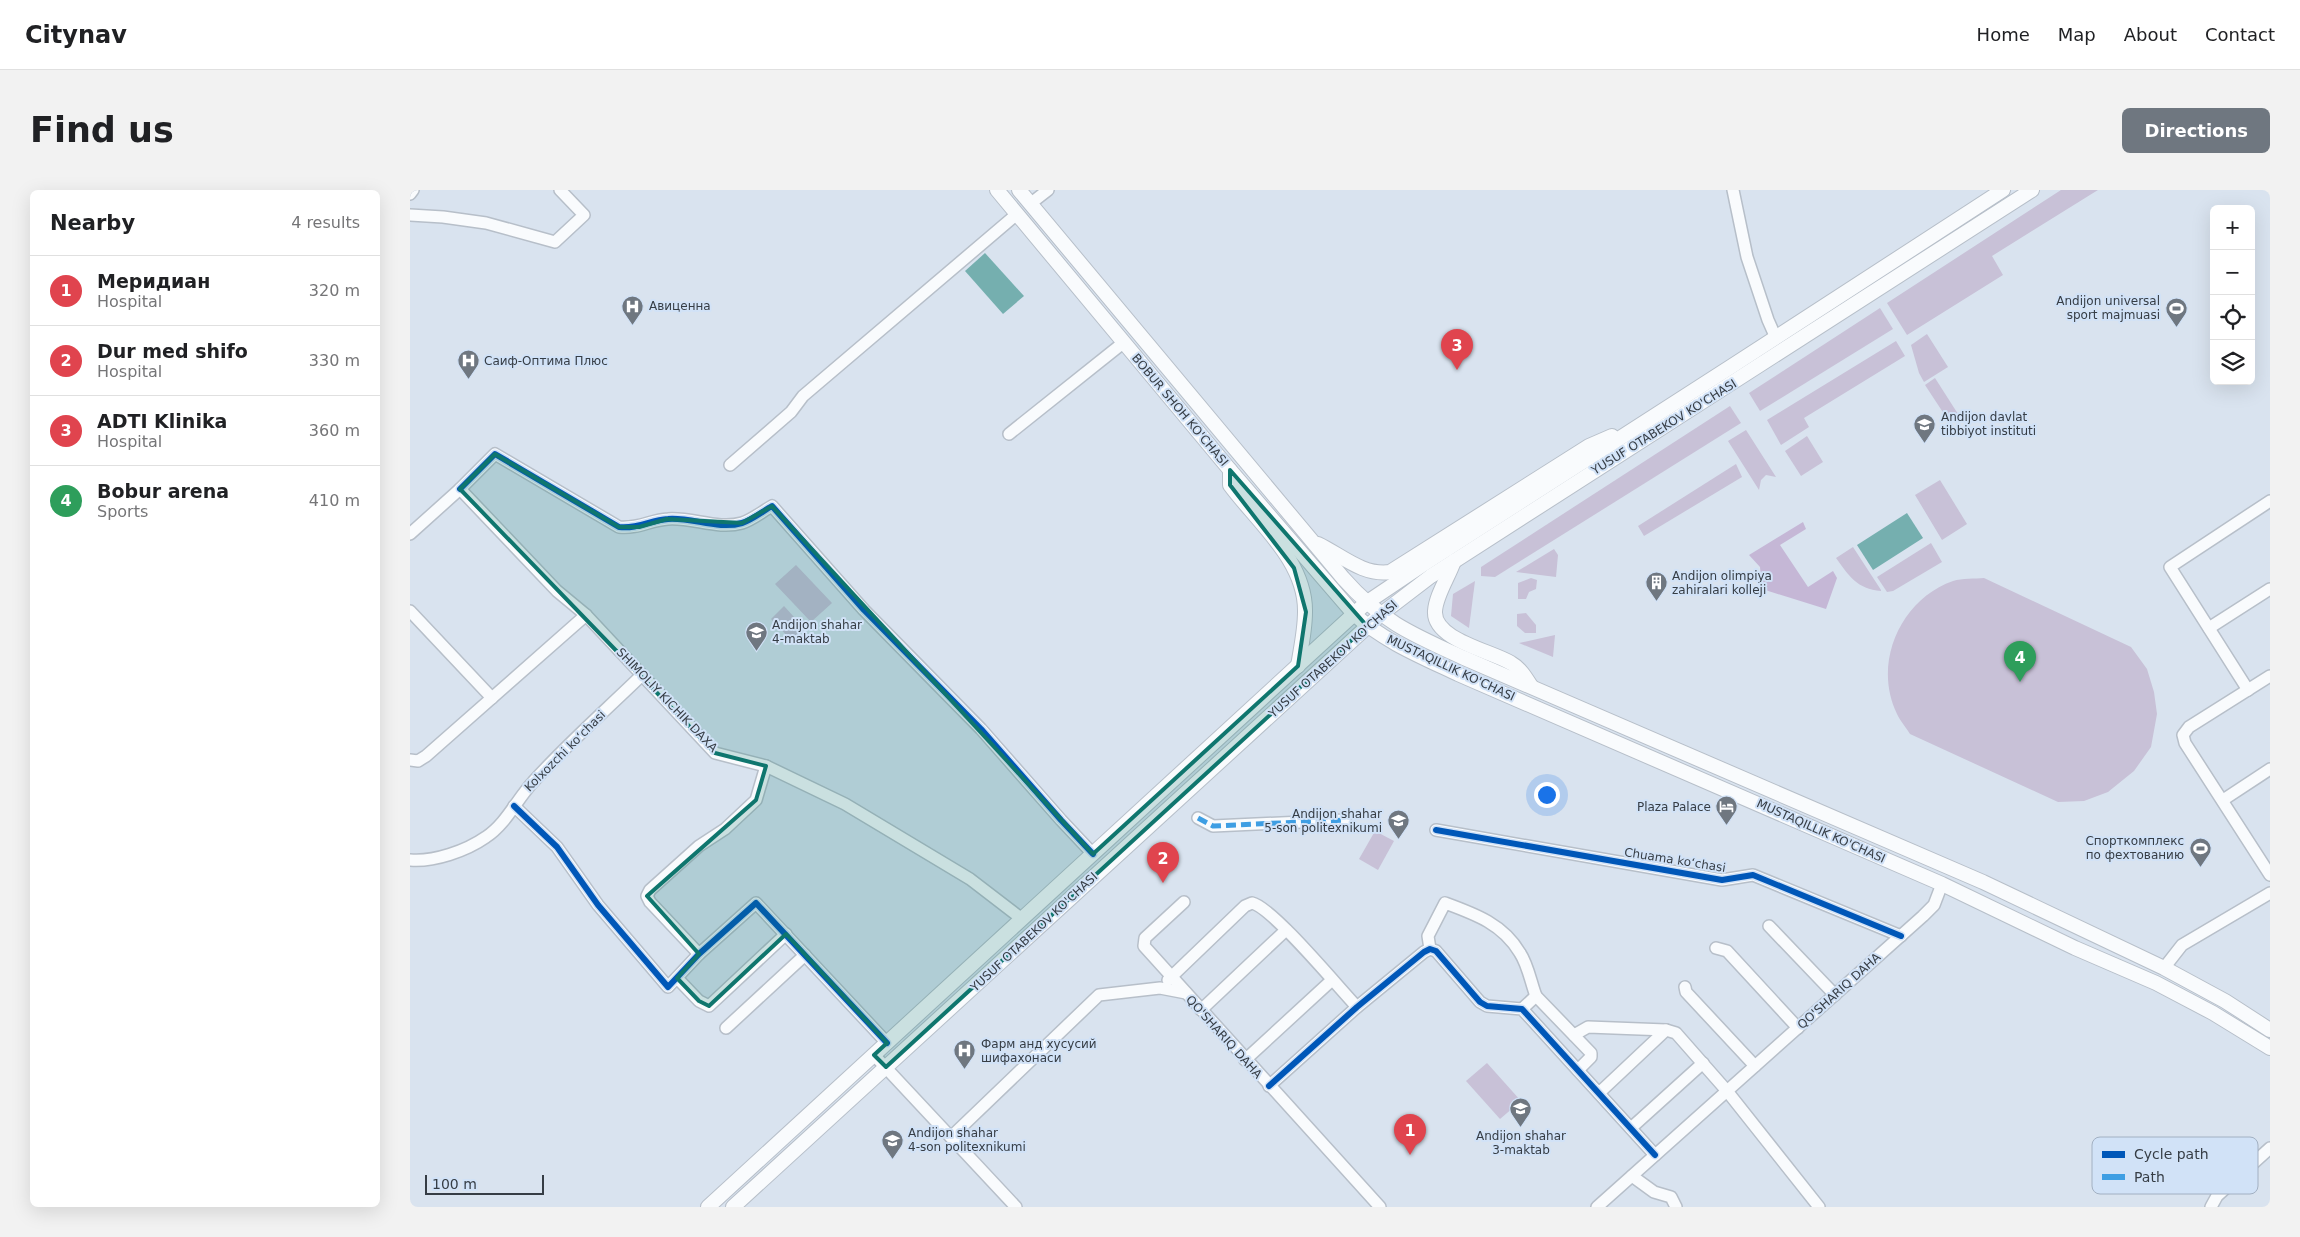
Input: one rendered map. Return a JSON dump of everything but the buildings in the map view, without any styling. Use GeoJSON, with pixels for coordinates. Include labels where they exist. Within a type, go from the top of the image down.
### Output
{"type":"FeatureCollection","features":[{"type":"Feature","properties":{"kind":"main road","name":"BOBUR SHOH KO'CHASI"},"geometry":{"type":"LineString","coordinates":[[997,190],[1230,470],[1354,614],[1367,626]]}},
{"type":"Feature","properties":{"kind":"main road","name":"BOBUR SHOH KO'CHASI"},"geometry":{"type":"LineString","coordinates":[[1019,190],[1312,541],[1366,603],[1380,615]]}},
{"type":"Feature","properties":{"kind":"main road","name":"YUSUF OTABEKOV KO'CHASI"},"geometry":{"type":"LineString","coordinates":[[708,1207],[1366,603],[2003,190]]}},
{"type":"Feature","properties":{"kind":"main road","name":"YUSUF OTABEKOV KO'CHASI"},"geometry":{"type":"LineString","coordinates":[[733,1207],[1380,615],[1454,561],[2032,190]]}},
{"type":"Feature","properties":{"kind":"main road"},"geometry":{"type":"LineString","coordinates":[[1312,541],[1368,572],[1378,574],[1390,572],[1589,446],[1610,436],[1623,436]]}},
{"type":"Feature","properties":{"kind":"main road"},"geometry":{"type":"LineString","coordinates":[[1230,470],[1230,486],[1294,568],[1302,589],[1306,612],[1298,666]]}},
{"type":"Feature","properties":{"kind":"main road"},"geometry":{"type":"LineString","coordinates":[[1454,561],[1435,608],[1437,622],[1444,631],[1455,638],[1511,663],[1526,678],[1531,687]]}},
{"type":"Feature","properties":{"kind":"main road","name":"MUSTAQILLIK KO'CHASI"},"geometry":{"type":"LineString","coordinates":[[1380,615],[1408,633],[1961,872],[2164,968],[2225,1001],[2270,1030]]}},
{"type":"Feature","properties":{"kind":"main road","name":"MUSTAQILLIK KO'CHASI"},"geometry":{"type":"LineString","coordinates":[[1367,626],[1411,651],[1458,674],[1942,884],[2075,948],[2156,983],[2213,1013],[2270,1048]]}},
{"type":"Feature","properties":{"kind":"main road"},"geometry":{"type":"LineString","coordinates":[[2075,948],[2083,930]]}},
{"type":"Feature","properties":{"kind":"main road"},"geometry":{"type":"LineString","coordinates":[[2156,983],[2164,968]]}},
{"type":"Feature","properties":{"kind":"street"},"geometry":{"type":"LineString","coordinates":[[410,194],[413,190]]}},
{"type":"Feature","properties":{"kind":"street"},"geometry":{"type":"LineString","coordinates":[[410,216],[442,217],[486,223],[555,242],[584,215],[560,190]]}},
{"type":"Feature","properties":{"kind":"street"},"geometry":{"type":"LineString","coordinates":[[1030,204],[1048,190]]}},
{"type":"Feature","properties":{"kind":"street"},"geometry":{"type":"LineString","coordinates":[[1733,190],[1747,257],[1776,338]]}},
{"type":"Feature","properties":{"kind":"street"},"geometry":{"type":"LineString","coordinates":[[730,465],[790,412],[802,396],[1017,214]]}},
{"type":"Feature","properties":{"kind":"street"},"geometry":{"type":"LineString","coordinates":[[1009,434],[1123,343]]}},
{"type":"Feature","properties":{"kind":"street"},"geometry":{"type":"LineString","coordinates":[[410,534],[495,454],[619,527],[639,527],[667,519],[690,519],[722,524],[742,523],[772,506],[864,610],[981,729],[1093,854]]}},
{"type":"Feature","properties":{"kind":"street","name":"SHIMOLIY KICHIK DAXA"},"geometry":{"type":"LineString","coordinates":[[460,489],[558,591],[586,615],[715,753],[766,766],[860,812],[970,878],[1022,919]]}},
{"type":"Feature","properties":{"kind":"street"},"geometry":{"type":"LineString","coordinates":[[2248,690],[2170,567],[2270,502]]}},
{"type":"Feature","properties":{"kind":"street"},"geometry":{"type":"LineString","coordinates":[[2209,628],[2270,589]]}},
{"type":"Feature","properties":{"kind":"street"},"geometry":{"type":"LineString","coordinates":[[410,611],[492,698]]}},
{"type":"Feature","properties":{"kind":"street"},"geometry":{"type":"LineString","coordinates":[[410,760],[418,761],[426,756],[586,615]]}},
{"type":"Feature","properties":{"kind":"street","name":"Kolxozchi koʻchasi"},"geometry":{"type":"LineString","coordinates":[[410,860],[446,855],[493,832],[544,770],[642,675]]}},
{"type":"Feature","properties":{"kind":"street"},"geometry":{"type":"LineString","coordinates":[[2270,676],[2189,727],[2183,734],[2184,743],[2223,800],[2270,875]]}},
{"type":"Feature","properties":{"kind":"street"},"geometry":{"type":"LineString","coordinates":[[699,954],[650,902],[647,896],[650,890],[699,846],[725,829],[756,800],[766,766]]}},
{"type":"Feature","properties":{"kind":"street"},"geometry":{"type":"LineString","coordinates":[[2223,800],[2270,769]]}},
{"type":"Feature","properties":{"kind":"street"},"geometry":{"type":"LineString","coordinates":[[514,806],[556,847],[603,912],[668,987],[699,954],[756,903],[887,1043]]}},
{"type":"Feature","properties":{"kind":"street"},"geometry":{"type":"LineString","coordinates":[[1198,818],[1213,826],[1344,820]]}},
{"type":"Feature","properties":{"kind":"street","name":"Chuama koʻchasi"},"geometry":{"type":"LineString","coordinates":[[1436,830],[1722,880],[1754,875],[1901,936]]}},
{"type":"Feature","properties":{"kind":"street","name":"QO'SHARIQ DAHA"},"geometry":{"type":"LineString","coordinates":[[1597,1207],[1901,936],[1934,905],[1942,884]]}},
{"type":"Feature","properties":{"kind":"street"},"geometry":{"type":"LineString","coordinates":[[2164,968],[2182,945],[2270,893]]}},
{"type":"Feature","properties":{"kind":"street"},"geometry":{"type":"LineString","coordinates":[[1184,902],[1143,942],[1186,993]]}},
{"type":"Feature","properties":{"kind":"street"},"geometry":{"type":"LineString","coordinates":[[1160,988],[1245,906],[1252,903],[1264,908],[1357,1007]]}},
{"type":"Feature","properties":{"kind":"street"},"geometry":{"type":"LineString","coordinates":[[1430,949],[1428,936],[1445,903],[1482,916],[1499,929],[1520,952],[1536,996],[1591,1053],[1591,1057],[1578,1070]]}},
{"type":"Feature","properties":{"kind":"street"},"geometry":{"type":"LineString","coordinates":[[1769,926],[1835,995]]}},
{"type":"Feature","properties":{"kind":"street"},"geometry":{"type":"LineString","coordinates":[[1201,1010],[1286,930]]}},
{"type":"Feature","properties":{"kind":"street"},"geometry":{"type":"LineString","coordinates":[[677,978],[699,1002],[709,1006],[786,934]]}},
{"type":"Feature","properties":{"kind":"street"},"geometry":{"type":"LineString","coordinates":[[1716,948],[1727,950],[1798,1028]]}},
{"type":"Feature","properties":{"kind":"street"},"geometry":{"type":"LineString","coordinates":[[1269,1086],[1357,1007],[1430,949],[1436,951],[1480,1002],[1488,1006],[1522,1009],[1655,1155]]}},
{"type":"Feature","properties":{"kind":"street"},"geometry":{"type":"LineString","coordinates":[[726,1028],[805,955]]}},
{"type":"Feature","properties":{"kind":"street"},"geometry":{"type":"LineString","coordinates":[[1245,1060],[1332,980]]}},
{"type":"Feature","properties":{"kind":"street"},"geometry":{"type":"LineString","coordinates":[[1685,987],[1686,992],[1755,1066]]}},
{"type":"Feature","properties":{"kind":"street","name":"QO'SHARIQ DAHA"},"geometry":{"type":"LineString","coordinates":[[951,1137],[1099,996],[1160,988],[1186,993],[1380,1207]]}},
{"type":"Feature","properties":{"kind":"street"},"geometry":{"type":"LineString","coordinates":[[1522,1009],[1536,996]]}},
{"type":"Feature","properties":{"kind":"street"},"geometry":{"type":"LineString","coordinates":[[1574,1035],[1588,1027],[1666,1030],[1676,1033],[1727,1091],[1819,1207]]}},
{"type":"Feature","properties":{"kind":"street"},"geometry":{"type":"LineString","coordinates":[[1599,1093],[1666,1030]]}},
{"type":"Feature","properties":{"kind":"street"},"geometry":{"type":"LineString","coordinates":[[874,1055],[1016,1207]]}},
{"type":"Feature","properties":{"kind":"street"},"geometry":{"type":"LineString","coordinates":[[1631,1128],[1702,1063]]}},
{"type":"Feature","properties":{"kind":"street"},"geometry":{"type":"LineString","coordinates":[[2258,1159],[2270,1148]]}},
{"type":"Feature","properties":{"kind":"street"},"geometry":{"type":"LineString","coordinates":[[1632,1176],[1654,1192],[1671,1197],[1676,1207]]}},
{"type":"Feature","properties":{"kind":"street"},"geometry":{"type":"LineString","coordinates":[[2210,1207],[2219,1194]]}},
{"type":"Feature","properties":{"kind":"highlighted area"},"geometry":{"type":"Polygon","coordinates":[[[495,454],[619,527],[639,527],[667,519],[742,523],[772,506],[1093,854],[1298,666],[1306,612],[1294,568],[1230,485],[1230,470],[1367,626],[886,1067],[874,1055],[887,1043],[786,934],[709,1006],[699,1001],[677,978],[699,954],[647,896],[756,800],[766,766],[715,753],[460,489],[495,454]]]}},
{"type":"Feature","properties":{"kind":"shaded area"},"geometry":{"type":"Polygon","coordinates":[[[2061,190],[2098,190],[1992,256],[2003,275],[1907,335],[1887,303],[2061,190]]]}},
{"type":"Feature","properties":{"kind":"shaded area"},"geometry":{"type":"Polygon","coordinates":[[[985,253],[1024,296],[1003,314],[965,271],[985,253]]]}},
{"type":"Feature","properties":{"kind":"shaded area"},"geometry":{"type":"Polygon","coordinates":[[[1880,308],[1893,329],[1760,411],[1749,393],[1880,308]]]}},
{"type":"Feature","properties":{"kind":"shaded area"},"geometry":{"type":"Polygon","coordinates":[[[1927,334],[1948,367],[1924,382],[1919,373],[1911,345],[1927,334]]]}},
{"type":"Feature","properties":{"kind":"shaded area"},"geometry":{"type":"Polygon","coordinates":[[[1896,341],[1905,356],[1804,418],[1809,427],[1781,445],[1767,420],[1896,341]]]}},
{"type":"Feature","properties":{"kind":"shaded area"},"geometry":{"type":"Polygon","coordinates":[[[1935,378],[1958,414],[1948,420],[1925,385],[1935,378]]]}},
{"type":"Feature","properties":{"kind":"shaded area"},"geometry":{"type":"Polygon","coordinates":[[[1730,406],[1741,423],[1495,577],[1481,576],[1481,567],[1730,406]]]}},
{"type":"Feature","properties":{"kind":"shaded area"},"geometry":{"type":"Polygon","coordinates":[[[1746,430],[1776,477],[1766,475],[1761,480],[1759,490],[1728,441],[1746,430]]]}},
{"type":"Feature","properties":{"kind":"shaded area"},"geometry":{"type":"Polygon","coordinates":[[[1807,436],[1823,462],[1801,476],[1785,451],[1807,436]]]}},
{"type":"Feature","properties":{"kind":"shaded area"},"geometry":{"type":"Polygon","coordinates":[[[1736,464],[1742,477],[1644,536],[1638,526],[1736,464]]]}},
{"type":"Feature","properties":{"kind":"shaded area"},"geometry":{"type":"Polygon","coordinates":[[[1940,480],[1967,524],[1942,540],[1915,495],[1940,480]]]}},
{"type":"Feature","properties":{"kind":"shaded area"},"geometry":{"type":"Polygon","coordinates":[[[1907,513],[1923,538],[1873,570],[1857,545],[1907,513]]]}},
{"type":"Feature","properties":{"kind":"shaded area"},"geometry":{"type":"Polygon","coordinates":[[[1803,522],[1806,529],[1780,545],[1808,587],[1833,571],[1837,578],[1826,609],[1762,589],[1760,567],[1749,555],[1803,522]]]}},
{"type":"Feature","properties":{"kind":"shaded area"},"geometry":{"type":"Polygon","coordinates":[[[1931,543],[1942,562],[1893,591],[1887,592],[1877,577],[1931,543]]]}},
{"type":"Feature","properties":{"kind":"shaded area"},"geometry":{"type":"Polygon","coordinates":[[[1853,547],[1881,591],[1866,588],[1854,581],[1836,558],[1853,547]]]}},
{"type":"Feature","properties":{"kind":"shaded area"},"geometry":{"type":"Polygon","coordinates":[[[1554,549],[1558,555],[1556,577],[1516,572],[1554,549]]]}},
{"type":"Feature","properties":{"kind":"shaded area"},"geometry":{"type":"Polygon","coordinates":[[[796,565],[832,603],[811,622],[775,584],[796,565]]]}},
{"type":"Feature","properties":{"kind":"shaded area"},"geometry":{"type":"Polygon","coordinates":[[[1531,578],[1537,580],[1536,589],[1529,592],[1526,599],[1518,599],[1518,583],[1531,578]]]}},
{"type":"Feature","properties":{"kind":"shaded area"},"geometry":{"type":"Polygon","coordinates":[[[1984,578],[2131,647],[2147,669],[2154,692],[2157,714],[2151,747],[2134,771],[2108,792],[2084,801],[2058,802],[1910,734],[1898,717],[1890,694],[1888,674],[1890,654],[1896,635],[1906,618],[1919,602],[1935,590],[1957,580],[1984,578]]]}},
{"type":"Feature","properties":{"kind":"shaded area"},"geometry":{"type":"Polygon","coordinates":[[[1475,581],[1469,628],[1451,616],[1453,594],[1475,581]]]}},
{"type":"Feature","properties":{"kind":"shaded area"},"geometry":{"type":"Polygon","coordinates":[[[784,606],[805,629],[792,641],[771,619],[784,606]]]}},
{"type":"Feature","properties":{"kind":"shaded area"},"geometry":{"type":"Polygon","coordinates":[[[1526,613],[1536,625],[1536,633],[1525,633],[1517,626],[1517,614],[1526,613]]]}},
{"type":"Feature","properties":{"kind":"shaded area"},"geometry":{"type":"Polygon","coordinates":[[[1555,635],[1553,657],[1519,643],[1555,635]]]}},
{"type":"Feature","properties":{"kind":"shaded area"},"geometry":{"type":"Polygon","coordinates":[[[1375,831],[1394,841],[1378,870],[1359,859],[1375,831]]]}},
{"type":"Feature","properties":{"kind":"shaded area"},"geometry":{"type":"Polygon","coordinates":[[[1487,1063],[1521,1101],[1500,1119],[1466,1081],[1487,1063]]]}},
{"type":"Feature","properties":{"kind":"marked path"},"geometry":{"type":"LineString","coordinates":[[1198,818],[1213,826],[1345,820]]}},
{"type":"Feature","properties":{"kind":"cycle path"},"geometry":{"type":"LineString","coordinates":[[460,489],[495,454],[619,527],[633,527],[668,519],[733,525],[750,520],[772,506],[864,610],[981,729],[1093,854]]}},
{"type":"Feature","properties":{"kind":"cycle path"},"geometry":{"type":"LineString","coordinates":[[514,806],[557,847],[598,905],[668,987],[699,954],[756,903],[887,1043]]}},
{"type":"Feature","properties":{"kind":"cycle path"},"geometry":{"type":"LineString","coordinates":[[1436,830],[1722,880],[1753,875],[1901,936]]}},
{"type":"Feature","properties":{"kind":"cycle path"},"geometry":{"type":"LineString","coordinates":[[1269,1086],[1357,1007],[1430,949],[1436,951],[1480,1002],[1487,1006],[1522,1009],[1655,1155]]}},
{"type":"Feature","properties":{"kind":"place","name":"Авиценна"},"geometry":{"type":"Point","coordinates":[633,325]}},
{"type":"Feature","properties":{"kind":"place","name":"Andijon universal sport majmuasi"},"geometry":{"type":"Point","coordinates":[2176,327]}},
{"type":"Feature","properties":{"kind":"place","name":"ADTI Klinika"},"geometry":{"type":"Point","coordinates":[1457,370]}},
{"type":"Feature","properties":{"kind":"place","name":"Саиф-Оптима Плюс"},"geometry":{"type":"Point","coordinates":[468,380]}},
{"type":"Feature","properties":{"kind":"place","name":"Andijon davlat tibbiyot instituti"},"geometry":{"type":"Point","coordinates":[1925,443]}},
{"type":"Feature","properties":{"kind":"place","name":"Andijon olimpiya zahiralari kolleji"},"geometry":{"type":"Point","coordinates":[1656,602]}},
{"type":"Feature","properties":{"kind":"place","name":"Andijon shahar 4-maktab"},"geometry":{"type":"Point","coordinates":[756,651]}},
{"type":"Feature","properties":{"kind":"place","name":"Bobur arena"},"geometry":{"type":"Point","coordinates":[2020,682]}},
{"type":"Feature","properties":{"kind":"place","name":"Plaza Palace"},"geometry":{"type":"Point","coordinates":[1727,826]}},
{"type":"Feature","properties":{"kind":"place","name":"Andijon shahar 5-son politexnikumi"},"geometry":{"type":"Point","coordinates":[1398,840]}},
{"type":"Feature","properties":{"kind":"place","name":"Спорткомплекс по фехтованию"},"geometry":{"type":"Point","coordinates":[2200,867]}},
{"type":"Feature","properties":{"kind":"place","name":"Dur med shifo"},"geometry":{"type":"Point","coordinates":[1163,883]}},
{"type":"Feature","properties":{"kind":"place","name":"Фарм анд хусусий шифахонаси"},"geometry":{"type":"Point","coordinates":[965,1070]}},
{"type":"Feature","properties":{"kind":"place","name":"Andijon shahar 3-maktab"},"geometry":{"type":"Point","coordinates":[1521,1128]}},
{"type":"Feature","properties":{"kind":"place","name":"Меридиан"},"geometry":{"type":"Point","coordinates":[1410,1155]}},
{"type":"Feature","properties":{"kind":"place","name":"Andijon shahar 4-son politexnikumi"},"geometry":{"type":"Point","coordinates":[892,1159]}}]}
